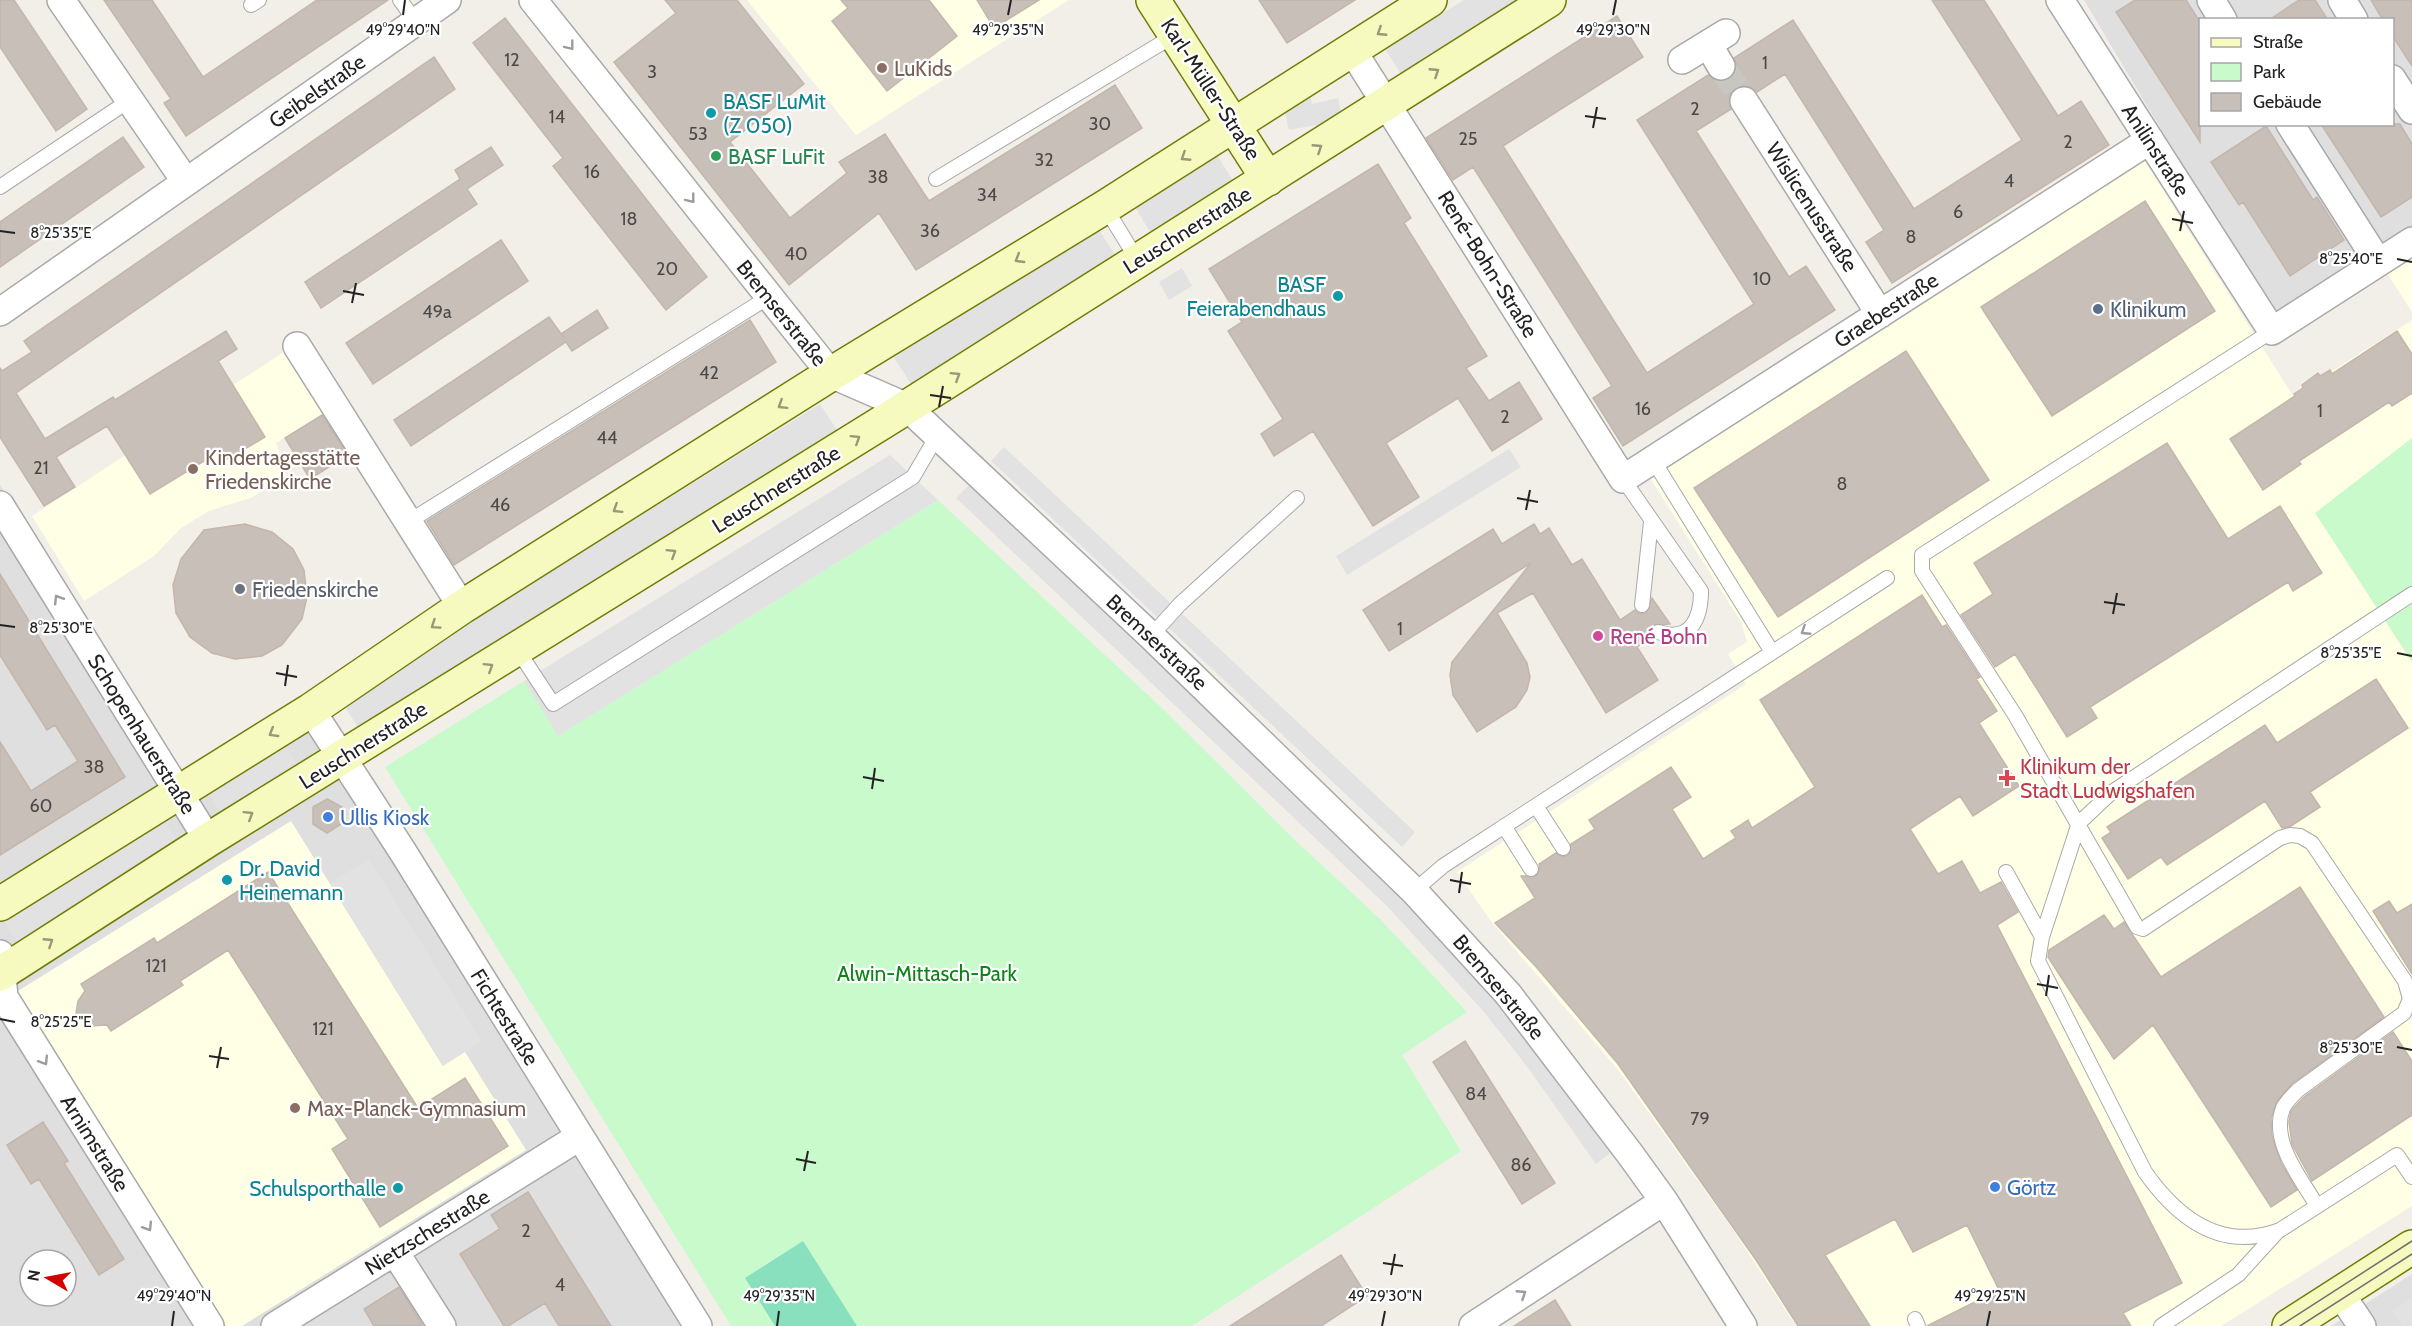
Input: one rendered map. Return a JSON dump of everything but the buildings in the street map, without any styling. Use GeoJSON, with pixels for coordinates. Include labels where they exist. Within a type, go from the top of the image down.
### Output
{"type":"FeatureCollection","features":[{"type":"Feature","properties":{"kind":"street"},"geometry":{"type":"LineString","coordinates":[[61,0],[186,182]]}},
{"type":"Feature","properties":{"kind":"street","name":"Geibelstraße"},"geometry":{"type":"LineString","coordinates":[[0,312],[447,0]]}},
{"type":"Feature","properties":{"kind":"street","name":"Bremserstraße"},"geometry":{"type":"LineString","coordinates":[[533,0],[831,374],[907,407],[1151,636],[1414,891],[1508,994],[1664,1202],[1743,1326]]}},
{"type":"Feature","properties":{"kind":"street","name":"Karl-Müller-Straße"},"geometry":{"type":"LineString","coordinates":[[1153,0],[1268,179]]}},
{"type":"Feature","properties":{"kind":"street"},"geometry":{"type":"LineString","coordinates":[[0,904],[177,791],[311,710],[462,607],[831,374],[1105,207],[1430,0]]}},
{"type":"Feature","properties":{"kind":"street","name":"Leuschnerstraße"},"geometry":{"type":"LineString","coordinates":[[1,967],[907,407],[1549,0]]}},
{"type":"Feature","properties":{"kind":"street","name":"Anilinstraße"},"geometry":{"type":"LineString","coordinates":[[2060,0],[2272,331]]}},
{"type":"Feature","properties":{"kind":"street"},"geometry":{"type":"LineString","coordinates":[[2211,0],[2222,18]]}},
{"type":"Feature","properties":{"kind":"street"},"geometry":{"type":"LineString","coordinates":[[2342,0],[2353,18]]}},
{"type":"Feature","properties":{"kind":"street"},"geometry":{"type":"LineString","coordinates":[[1682,60],[1718,48]]}},
{"type":"Feature","properties":{"kind":"street","name":"René-Bohn-Straße"},"geometry":{"type":"LineString","coordinates":[[1352,50],[1623,479]]}},
{"type":"Feature","properties":{"kind":"street"},"geometry":{"type":"LineString","coordinates":[[2394,82],[2412,110]]}},
{"type":"Feature","properties":{"kind":"street","name":"Wislicenusstraße"},"geometry":{"type":"LineString","coordinates":[[1744,101],[1880,314]]}},
{"type":"Feature","properties":{"kind":"street"},"geometry":{"type":"LineString","coordinates":[[2291,126],[2378,262]]}},
{"type":"Feature","properties":{"kind":"street","name":"Graebestraße"},"geometry":{"type":"LineString","coordinates":[[1623,479],[2150,140]]}},
{"type":"Feature","properties":{"kind":"street"},"geometry":{"type":"LineString","coordinates":[[2272,331],[2412,241]]}},
{"type":"Feature","properties":{"kind":"street"},"geometry":{"type":"LineString","coordinates":[[297,346],[462,607]]}},
{"type":"Feature","properties":{"kind":"street","name":"Schopenhauerstraße"},"geometry":{"type":"LineString","coordinates":[[0,505],[208,840]]}},
{"type":"Feature","properties":{"kind":"street","name":"Fichtestraße"},"geometry":{"type":"LineString","coordinates":[[311,710],[403,852],[698,1326]]}},
{"type":"Feature","properties":{"kind":"street","name":"Arnimstraße"},"geometry":{"type":"LineString","coordinates":[[1,967],[4,997],[210,1326]]}},
{"type":"Feature","properties":{"kind":"street","name":"Nietzschestraße"},"geometry":{"type":"LineString","coordinates":[[282,1324],[579,1137]]}},
{"type":"Feature","properties":{"kind":"street"},"geometry":{"type":"LineString","coordinates":[[1473,1326],[1664,1202]]}},
{"type":"Feature","properties":{"kind":"street"},"geometry":{"type":"LineString","coordinates":[[2289,1326],[2412,1247]]}},
{"type":"Feature","properties":{"kind":"street"},"geometry":{"type":"LineString","coordinates":[[395,1252],[442,1326]]}},
{"type":"Feature","properties":{"kind":"street"},"geometry":{"type":"LineString","coordinates":[[2340,1293],[2362,1326]]}},
{"type":"Feature","properties":{"kind":"lane"},"geometry":{"type":"LineString","coordinates":[[400,0],[416,22]]}},
{"type":"Feature","properties":{"kind":"lane"},"geometry":{"type":"LineString","coordinates":[[936,180],[1176,34]]}},
{"type":"Feature","properties":{"kind":"lane"},"geometry":{"type":"LineString","coordinates":[[0,186],[130,100]]}},
{"type":"Feature","properties":{"kind":"lane"},"geometry":{"type":"LineString","coordinates":[[1105,207],[1138,261]]}},
{"type":"Feature","properties":{"kind":"lane"},"geometry":{"type":"LineString","coordinates":[[408,522],[769,297]]}},
{"type":"Feature","properties":{"kind":"lane"},"geometry":{"type":"LineString","coordinates":[[2272,331],[1922,555],[1922,572],[2015,715],[2137,927],[2143,929],[2280,838],[2290,835],[2300,837],[2312,843],[2405,981],[2410,999],[2404,1014],[2298,1090],[2283,1107],[2279,1129],[2286,1153],[2317,1206]]}},
{"type":"Feature","properties":{"kind":"lane"},"geometry":{"type":"LineString","coordinates":[[518,649],[553,704],[913,477],[937,436]]}},
{"type":"Feature","properties":{"kind":"lane"},"geometry":{"type":"LineString","coordinates":[[1653,460],[1772,652]]}},
{"type":"Feature","properties":{"kind":"lane"},"geometry":{"type":"LineString","coordinates":[[1623,479],[1701,591],[1701,613],[1689,630],[1670,636],[1658,632]]}},
{"type":"Feature","properties":{"kind":"lane"},"geometry":{"type":"LineString","coordinates":[[1151,636],[1180,604],[1297,498]]}},
{"type":"Feature","properties":{"kind":"lane"},"geometry":{"type":"LineString","coordinates":[[1642,605],[1652,522]]}},
{"type":"Feature","properties":{"kind":"lane"},"geometry":{"type":"LineString","coordinates":[[1414,891],[1443,866],[1887,578]]}},
{"type":"Feature","properties":{"kind":"lane"},"geometry":{"type":"LineString","coordinates":[[2280,1230],[2248,1239],[2213,1232],[2181,1212],[2158,1190],[2145,1172],[2038,961],[2042,937],[2079,823],[2112,792],[2412,594]]}},
{"type":"Feature","properties":{"kind":"lane"},"geometry":{"type":"LineString","coordinates":[[1536,806],[1563,848]]}},
{"type":"Feature","properties":{"kind":"lane"},"geometry":{"type":"LineString","coordinates":[[1504,826],[1531,869]]}},
{"type":"Feature","properties":{"kind":"lane"},"geometry":{"type":"LineString","coordinates":[[2006,872],[2042,937]]}},
{"type":"Feature","properties":{"kind":"lane"},"geometry":{"type":"LineString","coordinates":[[2161,1326],[2238,1275],[2280,1230],[2397,1155],[2412,1177]]}},
{"type":"Feature","properties":{"kind":"shaded area","name":"LuKids"},"geometry":{"type":"Polygon","coordinates":[[[747,0],[1069,0],[856,135],[747,0]]]}},
{"type":"Feature","properties":{"kind":"shaded area"},"geometry":{"type":"Polygon","coordinates":[[[1464,0],[1526,0],[1403,77],[1385,49],[1464,0]]]}},
{"type":"Feature","properties":{"kind":"shaded area"},"geometry":{"type":"Polygon","coordinates":[[[2084,0],[2412,0],[2412,230],[2273,318],[2084,0]]]}},
{"type":"Feature","properties":{"kind":"shaded area"},"geometry":{"type":"Polygon","coordinates":[[[1310,96],[1312,104],[1338,98],[1342,118],[1318,133],[1316,125],[1289,130],[1285,112],[1310,96]]]}},
{"type":"Feature","properties":{"kind":"shaded area"},"geometry":{"type":"Polygon","coordinates":[[[1217,155],[1235,184],[1153,237],[1135,207],[1217,155]]]}},
{"type":"Feature","properties":{"kind":"shaded area","name":"Klinikum der Stadt Ludwigshafen"},"geometry":{"type":"Polygon","coordinates":[[[2144,160],[2293,396],[2412,320],[2412,1206],[2221,1326],[1796,1326],[1734,1231],[1616,1067],[1490,920],[1457,872],[1746,684],[1728,654],[1747,642],[1741,622],[1647,473],[2144,160]]]}},
{"type":"Feature","properties":{"kind":"shaded area"},"geometry":{"type":"Polygon","coordinates":[[[1097,227],[1117,258],[913,387],[893,356],[1097,227]]]}},
{"type":"Feature","properties":{"kind":"shaded area"},"geometry":{"type":"Polygon","coordinates":[[[2412,252],[2412,312],[2385,270],[2412,252]]]}},
{"type":"Feature","properties":{"kind":"shaded area"},"geometry":{"type":"Polygon","coordinates":[[[1182,268],[1192,286],[1169,300],[1159,282],[1182,268]]]}},
{"type":"Feature","properties":{"kind":"shaded area","name":"Kindertagesstätte Friedenskirche"},"geometry":{"type":"Polygon","coordinates":[[[284,352],[323,414],[276,443],[282,459],[281,478],[253,497],[209,511],[181,528],[154,556],[84,601],[32,516],[284,352]]]}},
{"type":"Feature","properties":{"kind":"shaded area"},"geometry":{"type":"Polygon","coordinates":[[[820,404],[839,433],[361,732],[342,702],[820,404]]]}},
{"type":"Feature","properties":{"kind":"shaded area"},"geometry":{"type":"Polygon","coordinates":[[[1004,447],[1415,832],[1402,847],[991,461],[1004,447]]]}},
{"type":"Feature","properties":{"kind":"shaded area"},"geometry":{"type":"Polygon","coordinates":[[[1509,449],[1521,467],[1347,575],[1336,556],[1509,449]]]}},
{"type":"Feature","properties":{"kind":"shaded area"},"geometry":{"type":"Polygon","coordinates":[[[890,455],[938,500],[558,736],[524,681],[890,455]]]}},
{"type":"Feature","properties":{"kind":"shaded area"},"geometry":{"type":"Polygon","coordinates":[[[0,485],[178,777],[313,696],[691,1326],[0,1326],[0,485]]]}},
{"type":"Feature","properties":{"kind":"shaded area"},"geometry":{"type":"Polygon","coordinates":[[[969,485],[1402,895],[1498,1001],[1613,1151],[1596,1164],[1526,1065],[1484,1012],[1387,906],[956,498],[969,485]]]}},
{"type":"Feature","properties":{"kind":"shaded area"},"geometry":{"type":"Polygon","coordinates":[[[283,740],[301,771],[224,818],[206,788],[283,740]]]}},
{"type":"Feature","properties":{"kind":"shaded area"},"geometry":{"type":"Polygon","coordinates":[[[162,816],[180,845],[19,946],[1,916],[162,816]]]}},
{"type":"Feature","properties":{"kind":"shaded area","name":"Max-Planck-Gymnasium"},"geometry":{"type":"Polygon","coordinates":[[[291,821],[442,1065],[465,1052],[526,1150],[242,1326],[226,1326],[18,991],[291,821]]]}},
{"type":"Feature","properties":{"kind":"shaded area"},"geometry":{"type":"Polygon","coordinates":[[[369,859],[482,1041],[443,1066],[330,883],[369,859]]]}},
{"type":"Feature","properties":{"kind":"shaded area"},"geometry":{"type":"Polygon","coordinates":[[[2412,1274],[2412,1326],[2331,1326],[2412,1274]]]}},
{"type":"Feature","properties":{"kind":"shaded area"},"geometry":{"type":"Polygon","coordinates":[[[2412,1298],[2412,1326],[2402,1326],[2392,1311],[2412,1298]]]}},
{"type":"Feature","properties":{"kind":"green space"},"geometry":{"type":"Polygon","coordinates":[[[2412,438],[2412,662],[2315,513],[2412,438]]]}},
{"type":"Feature","properties":{"kind":"green space","name":"Alwin-Mittasch-Park"},"geometry":{"type":"Polygon","coordinates":[[[938,500],[1163,709],[1298,843],[1380,919],[1467,1012],[1402,1055],[1461,1151],[1192,1326],[731,1326],[385,767],[524,681],[559,735],[938,500]]]}},
{"type":"Feature","properties":{"kind":"green space"},"geometry":{"type":"Polygon","coordinates":[[[803,1241],[857,1326],[775,1326],[745,1278],[803,1241]]]}},
{"type":"Feature","properties":{"kind":"tunnel"},"geometry":{"type":"LineString","coordinates":[[1721,66],[1744,101]]}},
{"type":"Feature","properties":{"kind":"tram line"},"geometry":{"type":"LineString","coordinates":[[2280,1326],[2412,1241]]}},
{"type":"Feature","properties":{"kind":"tram line"},"geometry":{"type":"LineString","coordinates":[[2300,1326],[2412,1254]]}},
{"type":"Feature","properties":{"kind":"place","name":"LuKids"},"geometry":{"type":"Point","coordinates":[882,68]}},
{"type":"Feature","properties":{"kind":"place","name":"BASF LuMit (Z 050)"},"geometry":{"type":"Point","coordinates":[711,113]}},
{"type":"Feature","properties":{"kind":"place","name":"BASF LuFit"},"geometry":{"type":"Point","coordinates":[716,156]}},
{"type":"Feature","properties":{"kind":"place","name":"BASF Feierabendhaus"},"geometry":{"type":"Point","coordinates":[1338,296]}},
{"type":"Feature","properties":{"kind":"place","name":"Klinikum"},"geometry":{"type":"Point","coordinates":[2098,309]}},
{"type":"Feature","properties":{"kind":"place","name":"Kindertagesstätte Friedenskirche"},"geometry":{"type":"Point","coordinates":[193,469]}},
{"type":"Feature","properties":{"kind":"place","name":"Friedenskirche"},"geometry":{"type":"Point","coordinates":[240,589]}},
{"type":"Feature","properties":{"kind":"place","name":"René Bohn"},"geometry":{"type":"Point","coordinates":[1598,636]}},
{"type":"Feature","properties":{"kind":"place","name":"Klinikum der Stadt Ludwigshafen"},"geometry":{"type":"Point","coordinates":[2007,778]}},
{"type":"Feature","properties":{"kind":"place","name":"Ullis Kiosk"},"geometry":{"type":"Point","coordinates":[328,817]}},
{"type":"Feature","properties":{"kind":"place","name":"Dr. David Heinemann"},"geometry":{"type":"Point","coordinates":[227,880]}},
{"type":"Feature","properties":{"kind":"place","name":"Max-Planck-Gymnasium"},"geometry":{"type":"Point","coordinates":[295,1108]}},
{"type":"Feature","properties":{"kind":"place","name":"Görtz"},"geometry":{"type":"Point","coordinates":[1995,1187]}},
{"type":"Feature","properties":{"kind":"place","name":"Schulsporthalle"},"geometry":{"type":"Point","coordinates":[398,1188]}}]}
